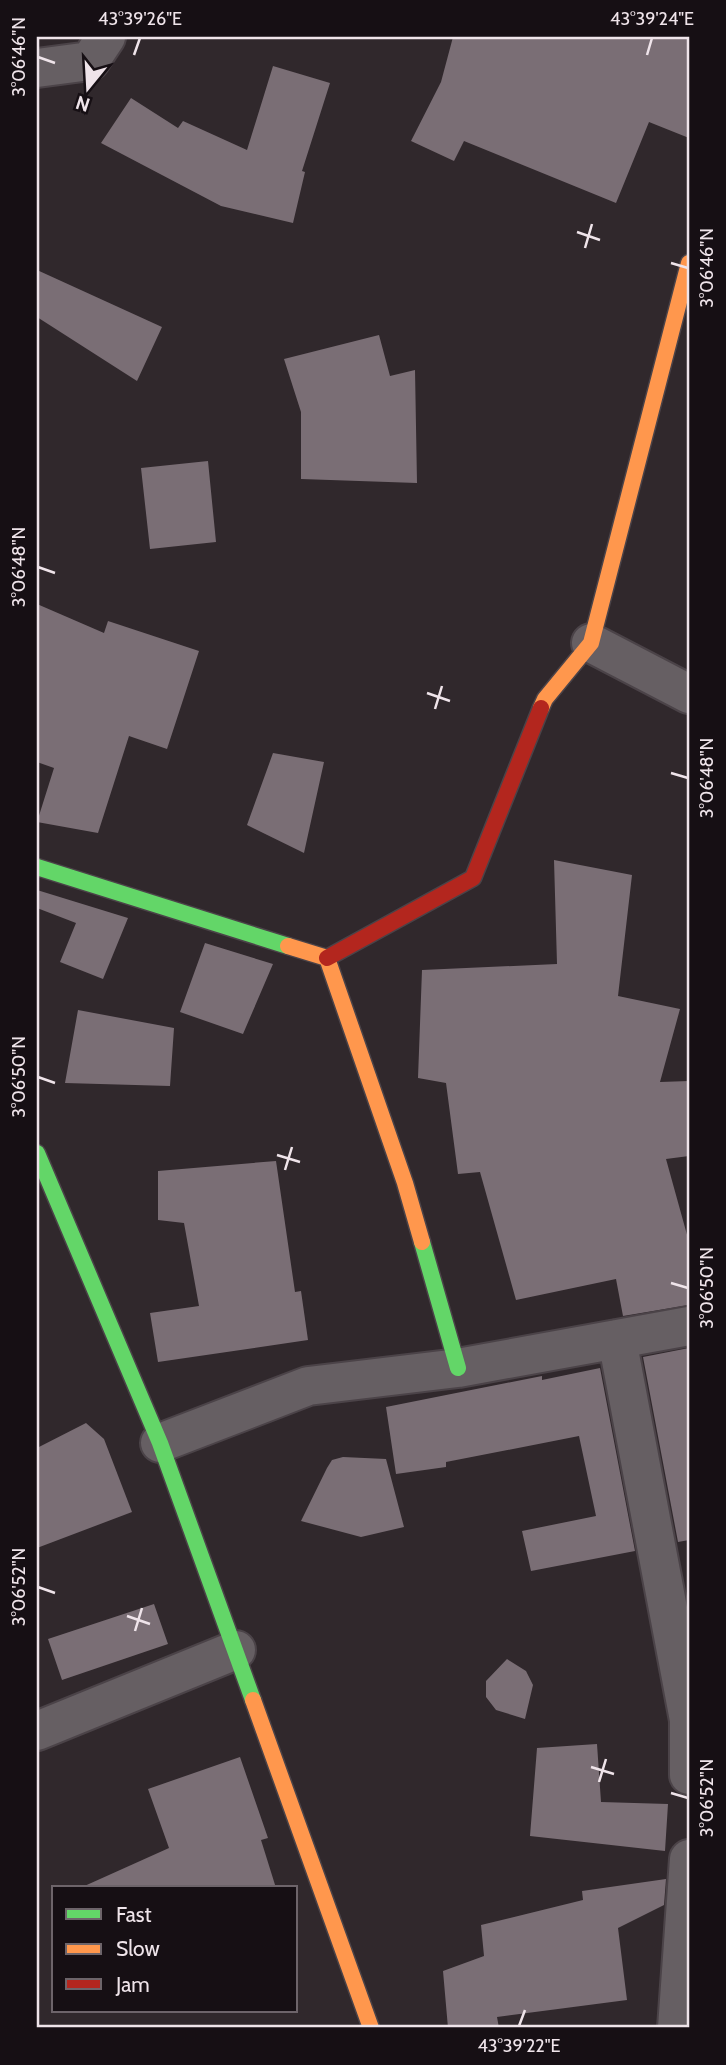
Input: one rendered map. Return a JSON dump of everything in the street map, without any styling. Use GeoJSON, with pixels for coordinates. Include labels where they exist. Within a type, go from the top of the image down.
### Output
{"type":"FeatureCollection","features":[{"type":"Feature","properties":{"kind":"street"},"geometry":{"type":"LineString","coordinates":[[37,68],[90,61],[106,37]]}},
{"type":"Feature","properties":{"kind":"street"},"geometry":{"type":"LineString","coordinates":[[37,867],[327,958],[474,878],[544,699],[592,643],[689,263]]}},
{"type":"Feature","properties":{"kind":"street"},"geometry":{"type":"LineString","coordinates":[[592,643],[689,694]]}},
{"type":"Feature","properties":{"kind":"street"},"geometry":{"type":"LineString","coordinates":[[327,958],[405,1183],[458,1368]]}},
{"type":"Feature","properties":{"kind":"street"},"geometry":{"type":"LineString","coordinates":[[37,1153],[160,1443],[371,2028]]}},
{"type":"Feature","properties":{"kind":"street"},"geometry":{"type":"LineString","coordinates":[[160,1443],[307,1386],[458,1368],[689,1326]]}},
{"type":"Feature","properties":{"kind":"street"},"geometry":{"type":"LineString","coordinates":[[617,1339],[689,1720],[689,1775]]}},
{"type":"Feature","properties":{"kind":"street"},"geometry":{"type":"LineString","coordinates":[[37,1731],[236,1650]]}},
{"type":"Feature","properties":{"kind":"street"},"geometry":{"type":"LineString","coordinates":[[677,2028],[689,1859]]}},
{"type":"Feature","properties":{"kind":"building"},"geometry":{"type":"Polygon","coordinates":[[[453,37],[689,37],[689,138],[649,122],[616,203],[464,141],[454,161],[411,141],[441,82],[453,37]]]}},
{"type":"Feature","properties":{"kind":"building"},"geometry":{"type":"Polygon","coordinates":[[[273,66],[330,83],[302,171],[305,172],[293,223],[221,206],[101,143],[131,98],[178,128],[183,121],[247,150],[273,66]]]}},
{"type":"Feature","properties":{"kind":"building"},"geometry":{"type":"Polygon","coordinates":[[[37,270],[162,327],[137,381],[37,317],[37,270]]]}},
{"type":"Feature","properties":{"kind":"building"},"geometry":{"type":"Polygon","coordinates":[[[379,335],[390,376],[415,370],[417,483],[301,479],[301,412],[284,359],[379,335]]]}},
{"type":"Feature","properties":{"kind":"building"},"geometry":{"type":"Polygon","coordinates":[[[208,461],[216,542],[150,549],[141,468],[208,461]]]}},
{"type":"Feature","properties":{"kind":"building"},"geometry":{"type":"Polygon","coordinates":[[[37,604],[104,633],[108,621],[199,651],[167,749],[129,736],[98,833],[37,822],[54,768],[37,762],[37,604]]]}},
{"type":"Feature","properties":{"kind":"building"},"geometry":{"type":"Polygon","coordinates":[[[273,753],[324,762],[304,853],[247,825],[273,753]]]}},
{"type":"Feature","properties":{"kind":"building"},"geometry":{"type":"Polygon","coordinates":[[[554,860],[632,875],[618,996],[680,1009],[660,1082],[689,1081],[689,1156],[666,1159],[689,1242],[689,1305],[623,1316],[616,1279],[516,1300],[480,1172],[458,1174],[446,1083],[418,1078],[422,970],[557,964],[554,860]]]}},
{"type":"Feature","properties":{"kind":"building"},"geometry":{"type":"Polygon","coordinates":[[[37,890],[128,918],[103,979],[60,962],[76,923],[37,908],[37,890]]]}},
{"type":"Feature","properties":{"kind":"building"},"geometry":{"type":"Polygon","coordinates":[[[205,943],[273,964],[243,1034],[180,1012],[205,943]]]}},
{"type":"Feature","properties":{"kind":"building"},"geometry":{"type":"Polygon","coordinates":[[[78,1010],[174,1028],[170,1086],[65,1083],[78,1010]]]}},
{"type":"Feature","properties":{"kind":"building"},"geometry":{"type":"Polygon","coordinates":[[[276,1161],[295,1292],[301,1291],[308,1340],[158,1362],[150,1313],[199,1306],[184,1223],[158,1220],[158,1171],[276,1161]]]}},
{"type":"Feature","properties":{"kind":"building"},"geometry":{"type":"Polygon","coordinates":[[[689,1348],[689,1540],[678,1542],[643,1357],[689,1348]]]}},
{"type":"Feature","properties":{"kind":"building"},"geometry":{"type":"Polygon","coordinates":[[[600,1368],[635,1551],[531,1571],[522,1531],[596,1516],[579,1436],[446,1462],[446,1467],[396,1474],[386,1407],[542,1376],[542,1380],[600,1368]]]}},
{"type":"Feature","properties":{"kind":"building"},"geometry":{"type":"Polygon","coordinates":[[[86,1423],[104,1439],[132,1512],[37,1548],[37,1448],[86,1423]]]}},
{"type":"Feature","properties":{"kind":"building"},"geometry":{"type":"Polygon","coordinates":[[[343,1457],[386,1459],[404,1527],[361,1537],[301,1521],[332,1460],[343,1457]]]}},
{"type":"Feature","properties":{"kind":"building"},"geometry":{"type":"Polygon","coordinates":[[[154,1604],[168,1644],[62,1680],[48,1639],[154,1604]]]}},
{"type":"Feature","properties":{"kind":"building"},"geometry":{"type":"Polygon","coordinates":[[[507,1659],[526,1671],[533,1685],[525,1719],[496,1710],[486,1697],[486,1681],[507,1659]]]}},
{"type":"Feature","properties":{"kind":"building"},"geometry":{"type":"Polygon","coordinates":[[[597,1744],[601,1802],[668,1804],[665,1851],[530,1836],[537,1748],[597,1744]]]}},
{"type":"Feature","properties":{"kind":"building"},"geometry":{"type":"Polygon","coordinates":[[[240,1757],[268,1838],[261,1840],[275,1886],[84,1886],[169,1848],[148,1789],[240,1757]]]}},
{"type":"Feature","properties":{"kind":"building"},"geometry":{"type":"Polygon","coordinates":[[[666,1879],[664,1905],[618,1928],[627,2000],[497,2017],[499,2028],[448,2028],[443,1971],[484,1956],[481,1925],[583,1900],[582,1891],[666,1879]]]}},
{"type":"Feature","properties":{"kind":"traffic: fast"},"geometry":{"type":"LineString","coordinates":[[37,867],[288,946]]}},
{"type":"Feature","properties":{"kind":"traffic: fast"},"geometry":{"type":"LineString","coordinates":[[37,1153],[160,1443],[253,1700]]}},
{"type":"Feature","properties":{"kind":"traffic: fast"},"geometry":{"type":"LineString","coordinates":[[422,1242],[458,1368]]}},
{"type":"Feature","properties":{"kind":"traffic: slow"},"geometry":{"type":"LineString","coordinates":[[541,708],[545,699],[591,643],[689,263]]}},
{"type":"Feature","properties":{"kind":"traffic: slow"},"geometry":{"type":"LineString","coordinates":[[288,946],[327,958],[405,1183],[422,1242]]}},
{"type":"Feature","properties":{"kind":"traffic: slow"},"geometry":{"type":"LineString","coordinates":[[253,1700],[371,2028]]}},
{"type":"Feature","properties":{"kind":"traffic: jam"},"geometry":{"type":"LineString","coordinates":[[327,958],[473,878],[541,708]]}}]}
